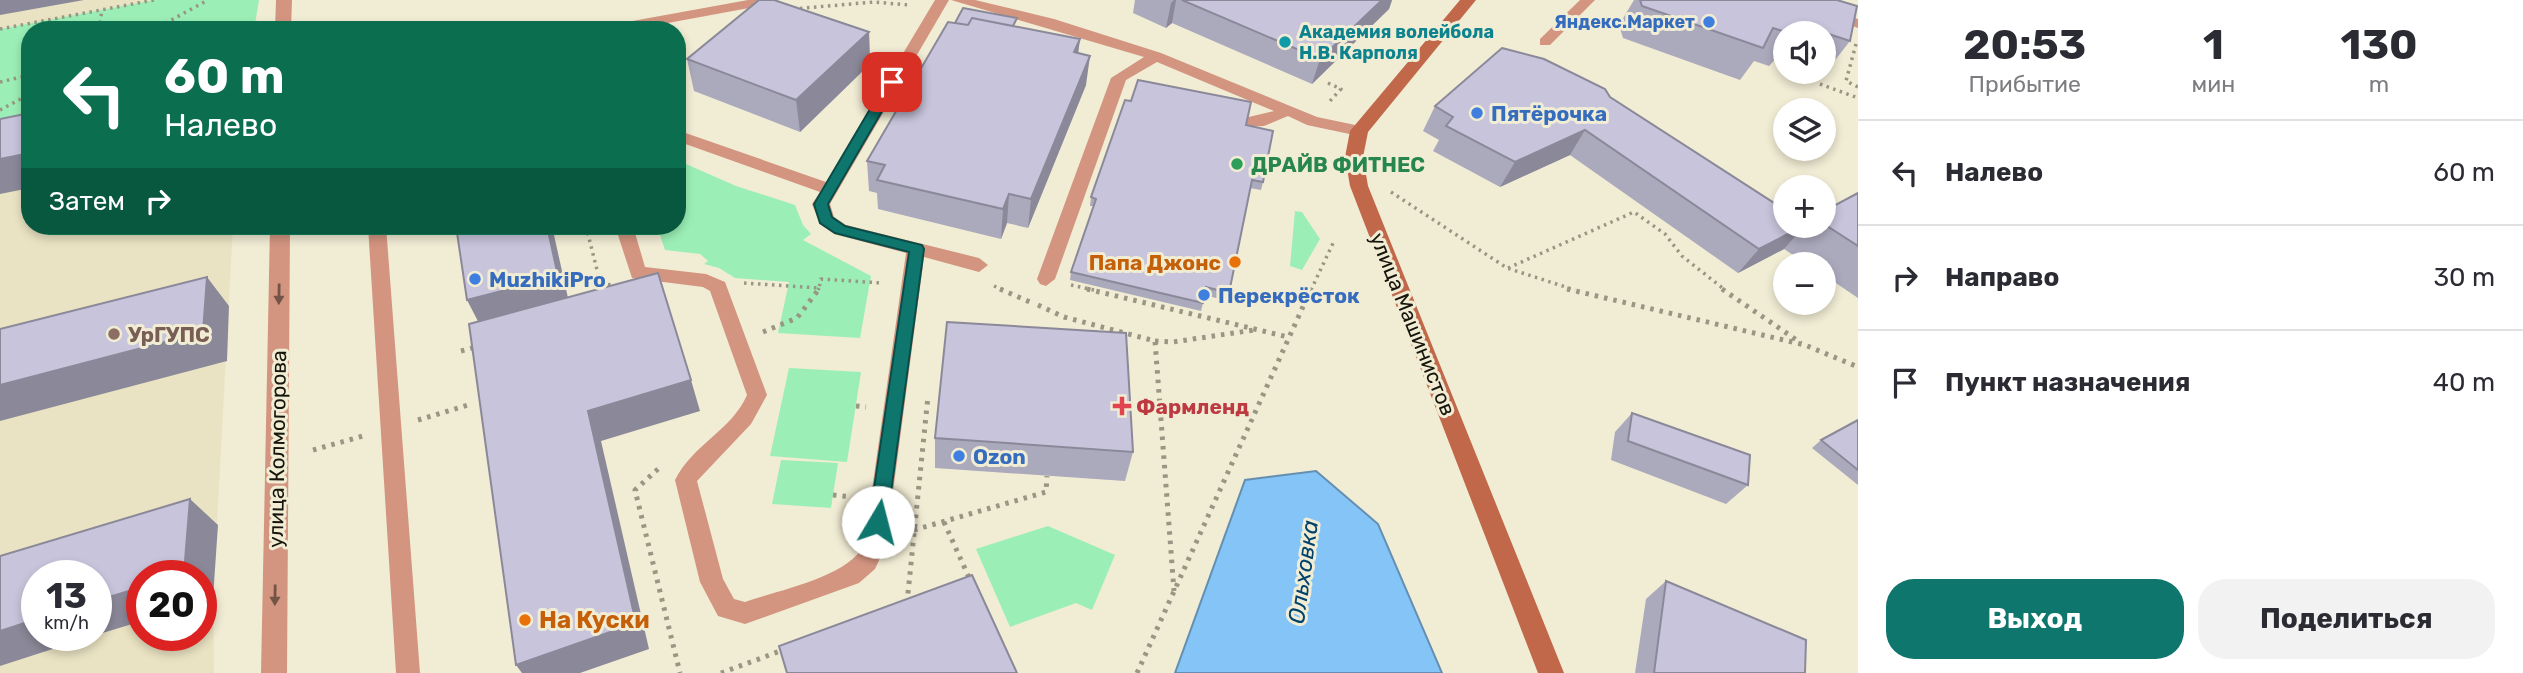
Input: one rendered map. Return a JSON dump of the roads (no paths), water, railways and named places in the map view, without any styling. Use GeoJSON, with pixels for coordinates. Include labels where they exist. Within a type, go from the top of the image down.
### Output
{"type":"FeatureCollection","features":[{"type":"Feature","properties":{"kind":"street"},"geometry":{"type":"LineString","coordinates":[[283,21],[284,0]]}},
{"type":"Feature","properties":{"kind":"street"},"geometry":{"type":"LineString","coordinates":[[1359,131],[1468,0]]}},
{"type":"Feature","properties":{"kind":"street","name":"улица Машинистов"},"geometry":{"type":"LineString","coordinates":[[1359,131],[1354,157],[1359,186],[1551,673]]}},
{"type":"Feature","properties":{"kind":"street","name":"улица Колмогорова"},"geometry":{"type":"LineString","coordinates":[[274,673],[280,235]]}},
{"type":"Feature","properties":{"kind":"lane"},"geometry":{"type":"LineString","coordinates":[[657,21],[771,0]]}},
{"type":"Feature","properties":{"kind":"lane"},"geometry":{"type":"LineString","coordinates":[[958,0],[1156,56],[1313,121],[1359,131]]}},
{"type":"Feature","properties":{"kind":"lane"},"geometry":{"type":"LineString","coordinates":[[1545,42],[1588,0]]}},
{"type":"Feature","properties":{"kind":"lane"},"geometry":{"type":"LineString","coordinates":[[1789,0],[1858,24]]}},
{"type":"Feature","properties":{"kind":"lane"},"geometry":{"type":"LineString","coordinates":[[939,5],[821,204],[825,220],[841,230],[979,265]]}},
{"type":"Feature","properties":{"kind":"lane"},"geometry":{"type":"LineString","coordinates":[[1056,44],[1071,34]]}},
{"type":"Feature","properties":{"kind":"lane"},"geometry":{"type":"LineString","coordinates":[[1046,279],[1119,78],[1156,56]]}},
{"type":"Feature","properties":{"kind":"lane"},"geometry":{"type":"LineString","coordinates":[[1246,123],[1264,121],[1286,111]]}},
{"type":"Feature","properties":{"kind":"lane"},"geometry":{"type":"LineString","coordinates":[[686,138],[828,189]]}},
{"type":"Feature","properties":{"kind":"lane"},"geometry":{"type":"LineString","coordinates":[[378,235],[408,673]]}},
{"type":"Feature","properties":{"kind":"lane"},"geometry":{"type":"LineString","coordinates":[[627,235],[638,272],[706,281],[718,287],[757,395],[753,410],[693,465],[686,480],[712,582],[726,608],[745,613],[850,576],[867,562],[875,545],[916,249]]}},
{"type":"Feature","properties":{"kind":"water","name":"Ольховка"},"geometry":{"type":"Polygon","coordinates":[[[1316,471],[1378,524],[1442,673],[1175,673],[1245,480],[1316,471]]]}},
{"type":"Feature","properties":{"kind":"place","name":"Яндекс.Маркет"},"geometry":{"type":"Point","coordinates":[1709,22]}},
{"type":"Feature","properties":{"kind":"place","name":"Академия волейбола Н.В. Карполя"},"geometry":{"type":"Point","coordinates":[1285,42]}},
{"type":"Feature","properties":{"kind":"place","name":"Пятёрочка"},"geometry":{"type":"Point","coordinates":[1477,113]}},
{"type":"Feature","properties":{"kind":"place","name":"ДРАЙВ ФИТНЕС"},"geometry":{"type":"Point","coordinates":[1237,164]}},
{"type":"Feature","properties":{"kind":"place","name":"Папа Джонс"},"geometry":{"type":"Point","coordinates":[1235,262]}},
{"type":"Feature","properties":{"kind":"place","name":"MuzhikiPro"},"geometry":{"type":"Point","coordinates":[475,279]}},
{"type":"Feature","properties":{"kind":"place","name":"Перекрёсток"},"geometry":{"type":"Point","coordinates":[1204,295]}},
{"type":"Feature","properties":{"kind":"place","name":"УрГУПС"},"geometry":{"type":"Point","coordinates":[114,334]}},
{"type":"Feature","properties":{"kind":"place","name":"Фармленд"},"geometry":{"type":"Point","coordinates":[1122,406]}},
{"type":"Feature","properties":{"kind":"place","name":"Ozon"},"geometry":{"type":"Point","coordinates":[959,456]}},
{"type":"Feature","properties":{"kind":"place","name":"На Куски"},"geometry":{"type":"Point","coordinates":[525,620]}}]}
